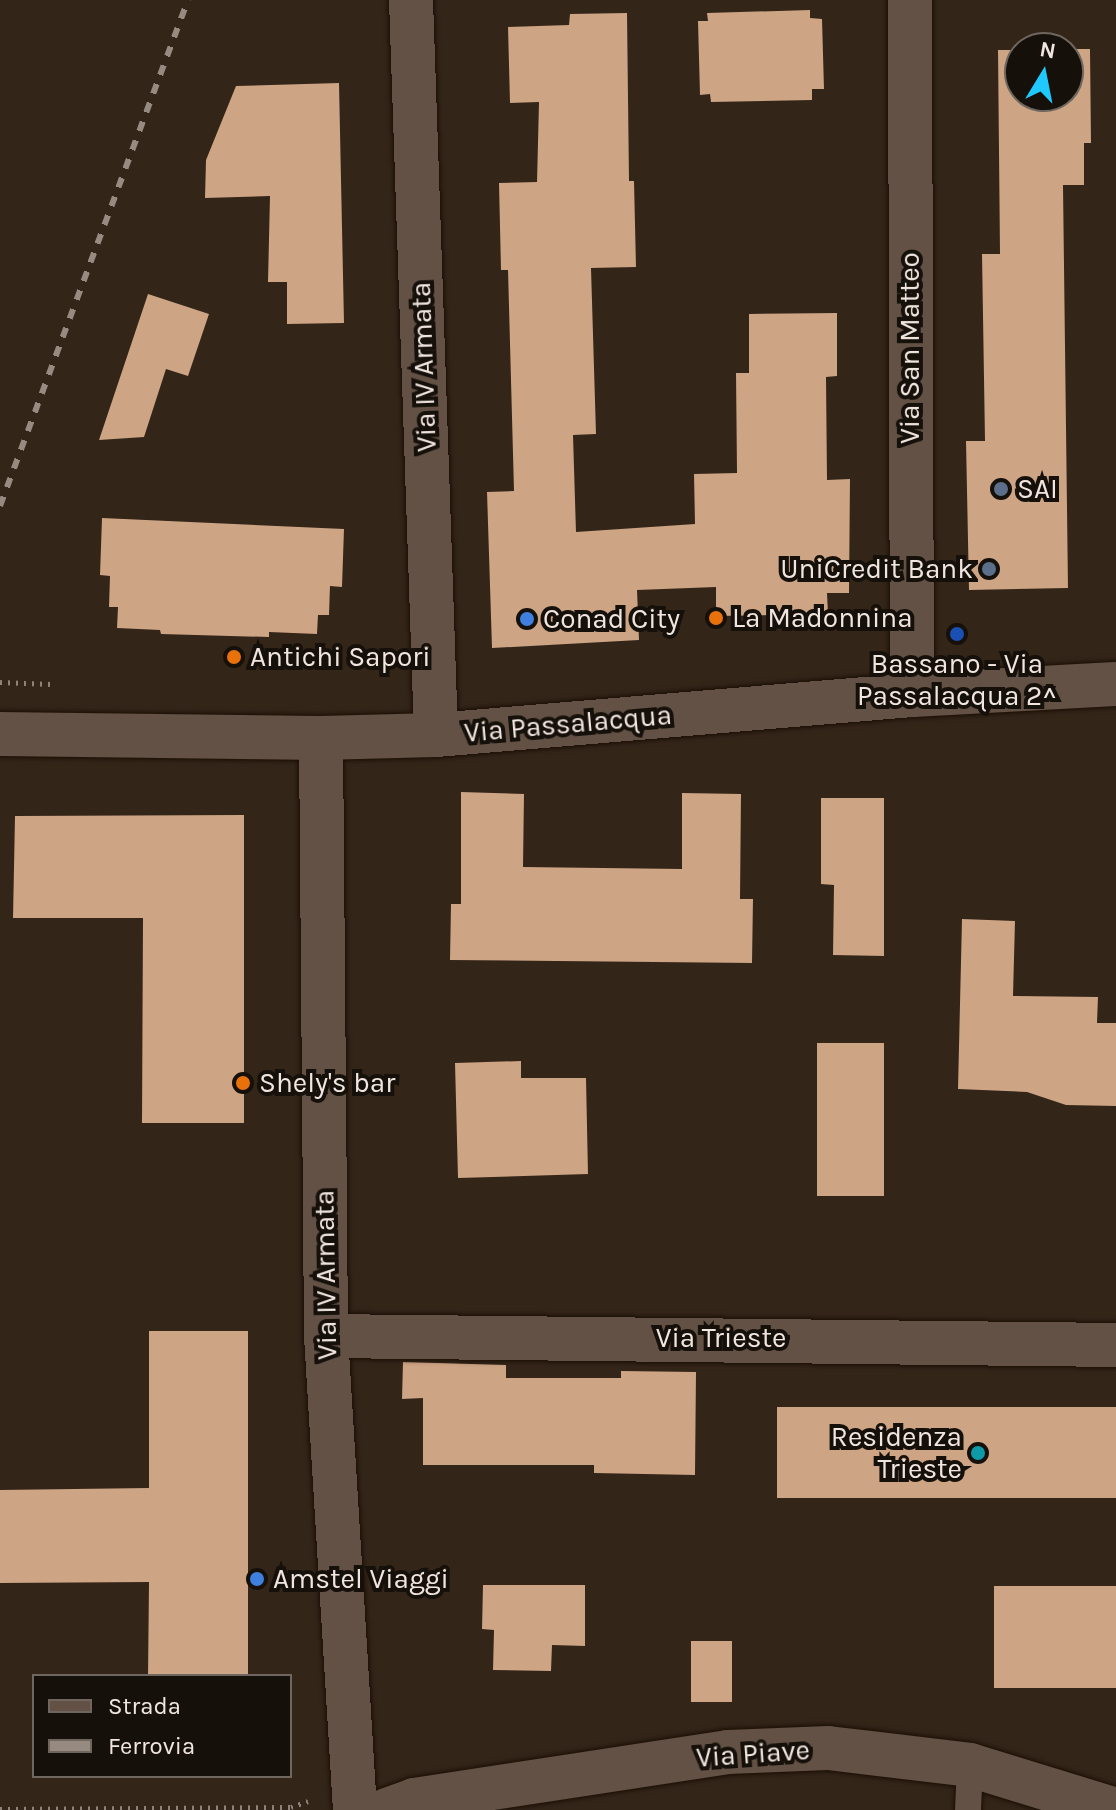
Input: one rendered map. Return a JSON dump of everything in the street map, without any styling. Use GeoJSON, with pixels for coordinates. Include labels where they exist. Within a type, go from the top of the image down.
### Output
{"type":"FeatureCollection","features":[{"type":"Feature","properties":{"kind":"street","name":"Via IV Armata"},"geometry":{"type":"LineString","coordinates":[[411,0],[436,735]]}},
{"type":"Feature","properties":{"kind":"street","name":"Via San Matteo"},"geometry":{"type":"LineString","coordinates":[[910,0],[912,695]]}},
{"type":"Feature","properties":{"kind":"street","name":"Via Passalacqua"},"geometry":{"type":"LineString","coordinates":[[6,734],[321,738],[436,735],[912,695],[1116,684]]}},
{"type":"Feature","properties":{"kind":"street","name":"Via IV Armata"},"geometry":{"type":"LineString","coordinates":[[321,738],[326,1336],[353,1797]]}},
{"type":"Feature","properties":{"kind":"street","name":"Via Trieste"},"geometry":{"type":"LineString","coordinates":[[326,1336],[1116,1345]]}},
{"type":"Feature","properties":{"kind":"street","name":"Via Piave"},"geometry":{"type":"LineString","coordinates":[[387,1810],[414,1800],[728,1752],[828,1748],[970,1765],[1116,1810]]}},
{"type":"Feature","properties":{"kind":"lane"},"geometry":{"type":"LineString","coordinates":[[968,1810],[970,1765]]}},
{"type":"Feature","properties":{"kind":"path"},"geometry":{"type":"LineString","coordinates":[[0,1809],[291,1807],[353,1797]]}},
{"type":"Feature","properties":{"kind":"building"},"geometry":{"type":"Polygon","coordinates":[[[810,10],[810,18],[822,19],[824,89],[812,89],[812,100],[711,102],[710,94],[700,95],[698,21],[708,21],[707,13],[810,10]]]}},
{"type":"Feature","properties":{"kind":"building"},"geometry":{"type":"Polygon","coordinates":[[[627,13],[629,181],[634,181],[636,267],[591,268],[596,434],[573,435],[576,532],[695,524],[694,474],[737,473],[736,373],[749,373],[749,314],[837,313],[837,376],[826,377],[827,480],[850,479],[849,593],[827,593],[828,614],[716,616],[716,587],[637,590],[639,640],[492,648],[487,492],[514,491],[508,270],[501,270],[499,183],[537,182],[539,102],[510,103],[508,27],[569,25],[570,14],[627,13]]]}},
{"type":"Feature","properties":{"kind":"building"},"geometry":{"type":"Polygon","coordinates":[[[1084,49],[1090,49],[1091,143],[1084,143],[1084,185],[1063,185],[1068,588],[969,590],[966,441],[985,441],[982,254],[1000,254],[998,50],[1004,50],[1004,112],[1084,112],[1084,49]]]}},
{"type":"Feature","properties":{"kind":"building"},"geometry":{"type":"Polygon","coordinates":[[[339,83],[344,323],[287,324],[287,282],[268,282],[270,196],[205,198],[206,160],[236,86],[339,83]]]}},
{"type":"Feature","properties":{"kind":"building"},"geometry":{"type":"Polygon","coordinates":[[[148,294],[209,314],[188,376],[166,369],[144,437],[99,440],[148,294]]]}},
{"type":"Feature","properties":{"kind":"building"},"geometry":{"type":"Polygon","coordinates":[[[102,518],[344,529],[342,587],[330,586],[329,615],[318,615],[317,634],[269,632],[269,637],[161,634],[160,630],[117,628],[118,607],[109,607],[110,576],[100,575],[102,518]]]}},
{"type":"Feature","properties":{"kind":"building"},"geometry":{"type":"Polygon","coordinates":[[[461,792],[524,794],[523,867],[682,869],[682,793],[741,794],[740,899],[753,899],[752,963],[450,960],[451,904],[461,904],[461,792]]]}},
{"type":"Feature","properties":{"kind":"building"},"geometry":{"type":"Polygon","coordinates":[[[821,798],[884,798],[884,956],[833,955],[834,885],[821,884],[821,798]]]}},
{"type":"Feature","properties":{"kind":"building"},"geometry":{"type":"Polygon","coordinates":[[[244,815],[244,1123],[142,1123],[143,918],[13,918],[15,816],[244,815]]]}},
{"type":"Feature","properties":{"kind":"building"},"geometry":{"type":"Polygon","coordinates":[[[962,919],[1015,921],[1013,996],[1098,997],[1097,1023],[1116,1023],[1116,1106],[1066,1105],[1027,1092],[958,1089],[962,919]]]}},
{"type":"Feature","properties":{"kind":"building"},"geometry":{"type":"Polygon","coordinates":[[[817,1043],[884,1043],[884,1196],[817,1196],[817,1043]]]}},
{"type":"Feature","properties":{"kind":"building"},"geometry":{"type":"Polygon","coordinates":[[[521,1061],[521,1078],[586,1078],[588,1174],[458,1178],[455,1063],[521,1061]]]}},
{"type":"Feature","properties":{"kind":"building"},"geometry":{"type":"Polygon","coordinates":[[[149,1331],[248,1331],[248,1674],[148,1674],[149,1582],[0,1583],[0,1490],[149,1488],[149,1331]]]}},
{"type":"Feature","properties":{"kind":"building"},"geometry":{"type":"Polygon","coordinates":[[[403,1362],[506,1365],[506,1378],[621,1378],[621,1371],[696,1372],[695,1475],[594,1473],[594,1465],[423,1465],[423,1398],[402,1399],[403,1362]]]}},
{"type":"Feature","properties":{"kind":"building","name":"Residenza Trieste"},"geometry":{"type":"Polygon","coordinates":[[[777,1407],[1116,1407],[1116,1498],[777,1498],[777,1407]]]}},
{"type":"Feature","properties":{"kind":"building"},"geometry":{"type":"Polygon","coordinates":[[[483,1585],[585,1585],[585,1646],[552,1645],[551,1671],[493,1670],[494,1630],[482,1629],[483,1585]]]}},
{"type":"Feature","properties":{"kind":"building"},"geometry":{"type":"Polygon","coordinates":[[[994,1586],[1116,1586],[1116,1688],[994,1688],[994,1586]]]}},
{"type":"Feature","properties":{"kind":"building"},"geometry":{"type":"Polygon","coordinates":[[[691,1641],[732,1641],[732,1702],[691,1702],[691,1641]]]}},
{"type":"Feature","properties":{"kind":"railway"},"geometry":{"type":"LineString","coordinates":[[0,506],[188,0]]}},
{"type":"Feature","properties":{"kind":"place","name":"SAI"},"geometry":{"type":"Point","coordinates":[1001,489]}},
{"type":"Feature","properties":{"kind":"place","name":"UniCredit Bank"},"geometry":{"type":"Point","coordinates":[989,569]}},
{"type":"Feature","properties":{"kind":"place","name":"La Madonnina"},"geometry":{"type":"Point","coordinates":[716,618]}},
{"type":"Feature","properties":{"kind":"place","name":"Conad City"},"geometry":{"type":"Point","coordinates":[527,619]}},
{"type":"Feature","properties":{"kind":"place","name":"Bassano - Via Passalacqua 2^"},"geometry":{"type":"Point","coordinates":[957,634]}},
{"type":"Feature","properties":{"kind":"place","name":"Antichi Sapori"},"geometry":{"type":"Point","coordinates":[234,657]}},
{"type":"Feature","properties":{"kind":"place","name":"Shely's bar"},"geometry":{"type":"Point","coordinates":[243,1083]}},
{"type":"Feature","properties":{"kind":"place","name":"Residenza Trieste"},"geometry":{"type":"Point","coordinates":[978,1453]}},
{"type":"Feature","properties":{"kind":"place","name":"Amstel Viaggi"},"geometry":{"type":"Point","coordinates":[257,1579]}}]}
